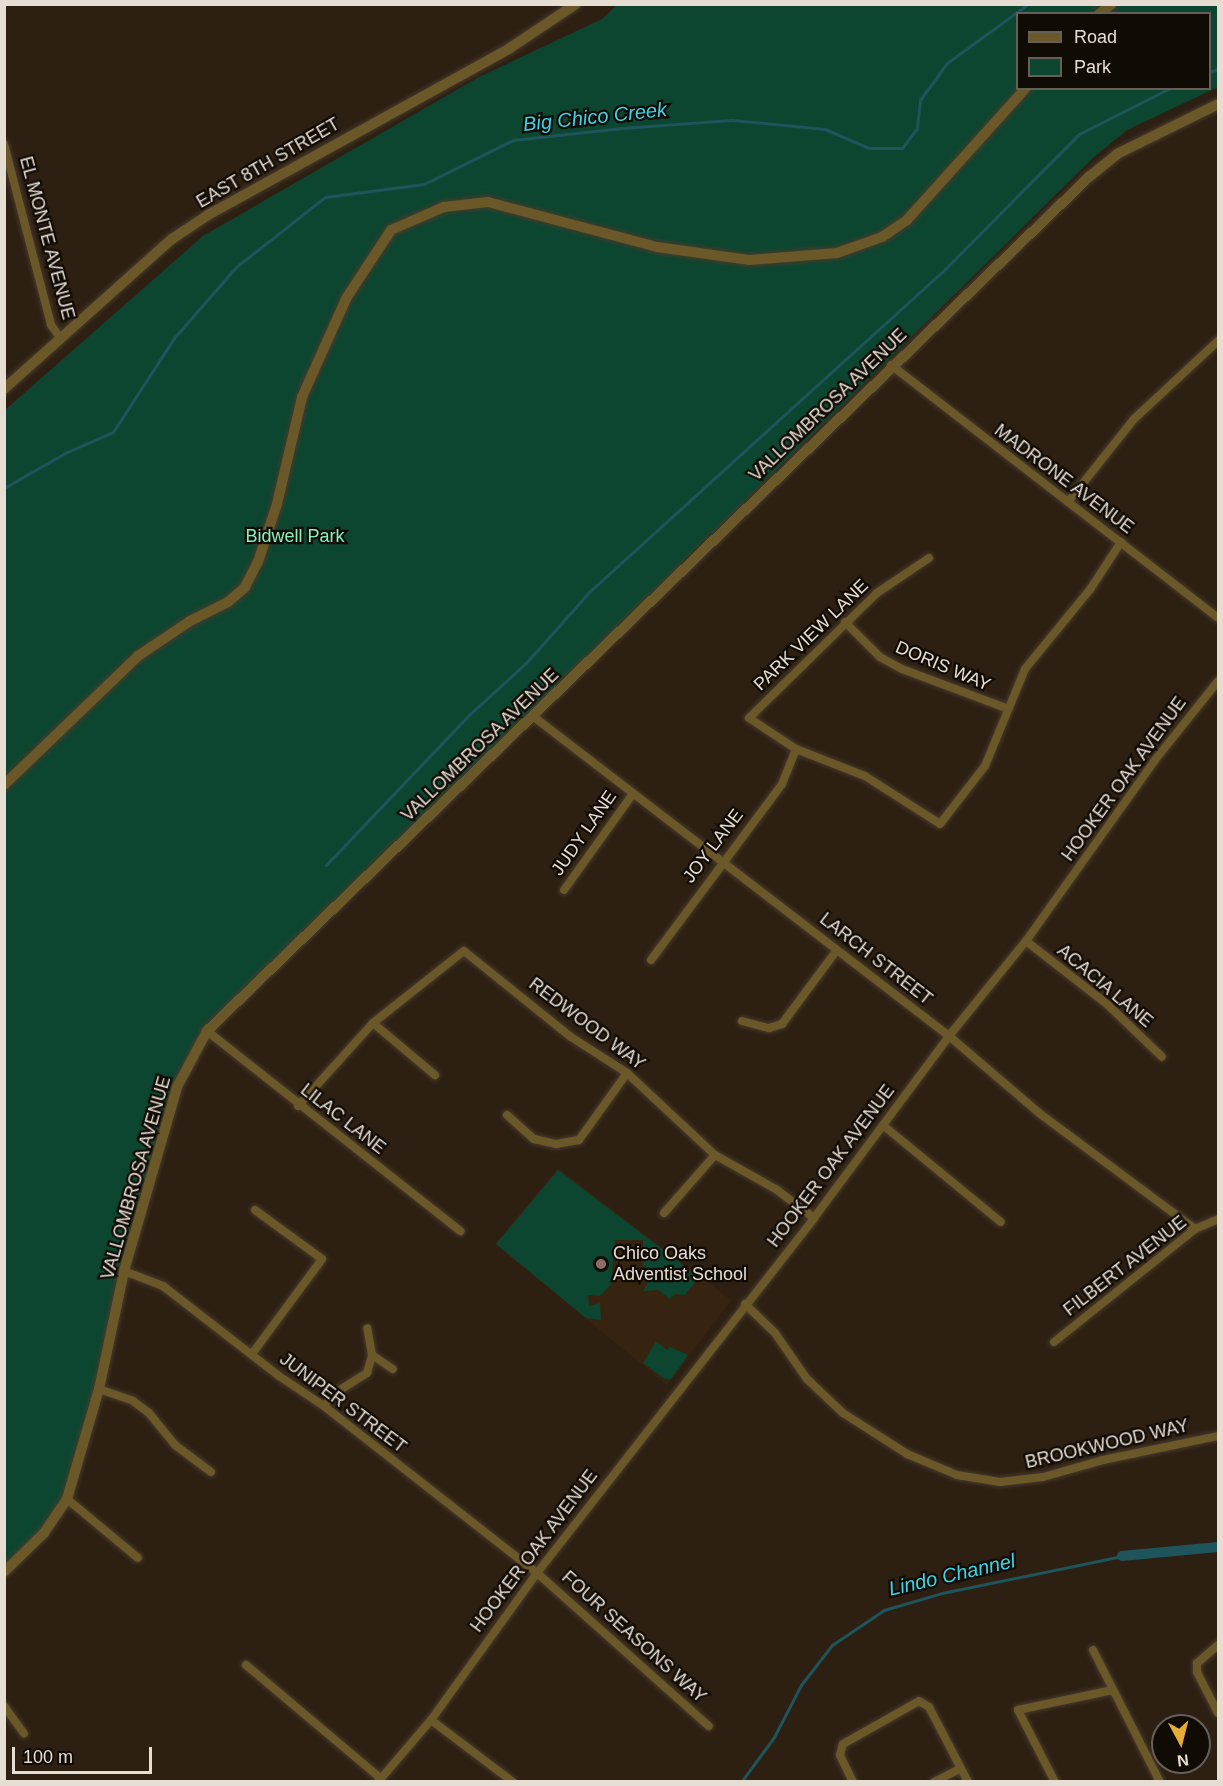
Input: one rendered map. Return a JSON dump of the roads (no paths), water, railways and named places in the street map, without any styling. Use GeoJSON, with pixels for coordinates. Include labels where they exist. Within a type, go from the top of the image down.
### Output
{"type":"FeatureCollection","features":[{"type":"Feature","properties":{"kind":"street","name":"EAST 8TH STREET"},"geometry":{"type":"LineString","coordinates":[[4,389],[172,239],[208,215],[510,48],[576,4]]}},
{"type":"Feature","properties":{"kind":"street"},"geometry":{"type":"LineString","coordinates":[[4,785],[138,656],[190,621],[228,602],[245,587],[258,562],[277,504],[302,397],[347,297],[391,230],[444,207],[488,202],[657,247],[750,260],[837,253],[882,237],[907,220],[1024,90]]}},
{"type":"Feature","properties":{"kind":"street","name":"VALLOMBROSA AVENUE"},"geometry":{"type":"LineString","coordinates":[[4,1572],[44,1533],[67,1499],[99,1389],[124,1271],[177,1087],[207,1031],[534,717],[891,365],[1117,154],[1218,104]]}},
{"type":"Feature","properties":{"kind":"street","name":"EL MONTE AVENUE"},"geometry":{"type":"LineString","coordinates":[[4,144],[51,325],[61,339]]}},
{"type":"Feature","properties":{"kind":"street"},"geometry":{"type":"LineString","coordinates":[[1068,502],[1134,419],[1218,341]]}},
{"type":"Feature","properties":{"kind":"street","name":"MADRONE AVENUE"},"geometry":{"type":"LineString","coordinates":[[891,365],[944,410],[1121,542],[1218,618]]}},
{"type":"Feature","properties":{"kind":"street"},"geometry":{"type":"LineString","coordinates":[[796,749],[865,776],[940,824],[985,766],[998,741],[1006,708],[1025,669],[1091,588],[1121,542]]}},
{"type":"Feature","properties":{"kind":"street","name":"PARK VIEW LANE"},"geometry":{"type":"LineString","coordinates":[[796,749],[749,718],[877,593],[928,558]]}},
{"type":"Feature","properties":{"kind":"street","name":"DORIS WAY"},"geometry":{"type":"LineString","coordinates":[[845,622],[880,657],[902,669],[1006,708]]}},
{"type":"Feature","properties":{"kind":"street","name":"HOOKER OAK AVENUE"},"geometry":{"type":"LineString","coordinates":[[379,1780],[431,1720],[537,1573],[814,1218],[949,1035],[1026,941],[1155,760],[1218,681]]}},
{"type":"Feature","properties":{"kind":"street","name":"LARCH STREET"},"geometry":{"type":"LineString","coordinates":[[534,717],[632,795],[949,1035],[1039,1113],[1195,1229]]}},
{"type":"Feature","properties":{"kind":"street","name":"JOY LANE"},"geometry":{"type":"LineString","coordinates":[[651,960],[722,861],[782,784],[796,749]]}},
{"type":"Feature","properties":{"kind":"street","name":"JUDY LANE"},"geometry":{"type":"LineString","coordinates":[[564,890],[632,795]]}},
{"type":"Feature","properties":{"kind":"street","name":"ACACIA LANE"},"geometry":{"type":"LineString","coordinates":[[1026,941],[1107,1004],[1162,1057]]}},
{"type":"Feature","properties":{"kind":"street"},"geometry":{"type":"LineString","coordinates":[[742,1021],[769,1028],[782,1024],[837,950]]}},
{"type":"Feature","properties":{"kind":"street","name":"REDWOOD WAY"},"geometry":{"type":"LineString","coordinates":[[298,1106],[373,1023],[464,951],[571,1037],[627,1073],[715,1155],[777,1190],[814,1218]]}},
{"type":"Feature","properties":{"kind":"street"},"geometry":{"type":"LineString","coordinates":[[373,1023],[435,1075]]}},
{"type":"Feature","properties":{"kind":"street","name":"LILAC LANE"},"geometry":{"type":"LineString","coordinates":[[207,1031],[298,1106],[460,1231]]}},
{"type":"Feature","properties":{"kind":"street"},"geometry":{"type":"LineString","coordinates":[[507,1115],[534,1138],[556,1144],[579,1140],[627,1073]]}},
{"type":"Feature","properties":{"kind":"street"},"geometry":{"type":"LineString","coordinates":[[884,1126],[1001,1222]]}},
{"type":"Feature","properties":{"kind":"street"},"geometry":{"type":"LineString","coordinates":[[664,1213],[715,1155]]}},
{"type":"Feature","properties":{"kind":"street"},"geometry":{"type":"LineString","coordinates":[[252,1354],[322,1258],[255,1210]]}},
{"type":"Feature","properties":{"kind":"street","name":"FILBERT AVENUE"},"geometry":{"type":"LineString","coordinates":[[1054,1342],[1195,1229],[1218,1219]]}},
{"type":"Feature","properties":{"kind":"street","name":"JUNIPER STREET"},"geometry":{"type":"LineString","coordinates":[[124,1271],[163,1286],[324,1406],[537,1573]]}},
{"type":"Feature","properties":{"kind":"street","name":"BROOKWOOD WAY"},"geometry":{"type":"LineString","coordinates":[[745,1304],[774,1333],[807,1379],[843,1413],[907,1454],[957,1475],[1000,1482],[1043,1478],[1102,1460],[1218,1436]]}},
{"type":"Feature","properties":{"kind":"street"},"geometry":{"type":"LineString","coordinates":[[324,1406],[335,1393],[367,1373],[372,1354],[367,1328]]}},
{"type":"Feature","properties":{"kind":"street"},"geometry":{"type":"LineString","coordinates":[[372,1354],[393,1369]]}},
{"type":"Feature","properties":{"kind":"street"},"geometry":{"type":"LineString","coordinates":[[99,1389],[133,1401],[149,1413],[175,1445],[211,1472]]}},
{"type":"Feature","properties":{"kind":"street"},"geometry":{"type":"LineString","coordinates":[[67,1499],[138,1558]]}},
{"type":"Feature","properties":{"kind":"street","name":"FOUR SEASONS WAY"},"geometry":{"type":"LineString","coordinates":[[537,1573],[709,1726]]}},
{"type":"Feature","properties":{"kind":"street"},"geometry":{"type":"LineString","coordinates":[[1218,1645],[1197,1663],[1197,1672],[1218,1713]]}},
{"type":"Feature","properties":{"kind":"street"},"geometry":{"type":"LineString","coordinates":[[1093,1650],[1160,1782]]}},
{"type":"Feature","properties":{"kind":"street"},"geometry":{"type":"LineString","coordinates":[[246,1665],[379,1780]]}},
{"type":"Feature","properties":{"kind":"street"},"geometry":{"type":"LineString","coordinates":[[1055,1782],[1018,1710],[1113,1690]]}},
{"type":"Feature","properties":{"kind":"street"},"geometry":{"type":"LineString","coordinates":[[853,1782],[840,1755],[843,1744],[919,1701],[929,1707],[968,1782]]}},
{"type":"Feature","properties":{"kind":"street"},"geometry":{"type":"LineString","coordinates":[[4,1707],[24,1734]]}},
{"type":"Feature","properties":{"kind":"street"},"geometry":{"type":"LineString","coordinates":[[431,1720],[513,1782]]}},
{"type":"Feature","properties":{"kind":"street"},"geometry":{"type":"LineString","coordinates":[[934,1782],[961,1768]]}},
{"type":"Feature","properties":{"kind":"waterway","name":"Big Chico Creek"},"geometry":{"type":"LineString","coordinates":[[1017,12],[1028,4]]}},
{"type":"Feature","properties":{"kind":"waterway","name":"Big Chico Creek"},"geometry":{"type":"LineString","coordinates":[[4,488],[65,453],[113,432],[174,338],[236,267],[325,197],[424,184],[513,140],[622,128],[732,120],[825,129],[869,148],[902,148],[917,128],[920,100],[947,63],[1016,13]]}},
{"type":"Feature","properties":{"kind":"waterway"},"geometry":{"type":"LineString","coordinates":[[1211,72],[1218,69]]}},
{"type":"Feature","properties":{"kind":"waterway"},"geometry":{"type":"LineString","coordinates":[[326,865],[471,713],[526,663],[589,592],[942,272],[1079,134],[1166,90]]}},
{"type":"Feature","properties":{"kind":"waterway","name":"Lindo Channel"},"geometry":{"type":"LineString","coordinates":[[1122,1556],[1218,1547]]}},
{"type":"Feature","properties":{"kind":"waterway","name":"Lindo Channel"},"geometry":{"type":"LineString","coordinates":[[741,1782],[774,1737],[801,1685],[832,1645],[884,1610],[942,1593],[1122,1556]]}},
{"type":"Feature","properties":{"kind":"place","name":"Chico Oaks Adventist School"},"geometry":{"type":"Point","coordinates":[601,1264]}},
{"type":"Feature","properties":{"kind":"park label","name":"Bidwell Park"},"geometry":{"type":"Point","coordinates":[295,536]}}]}
